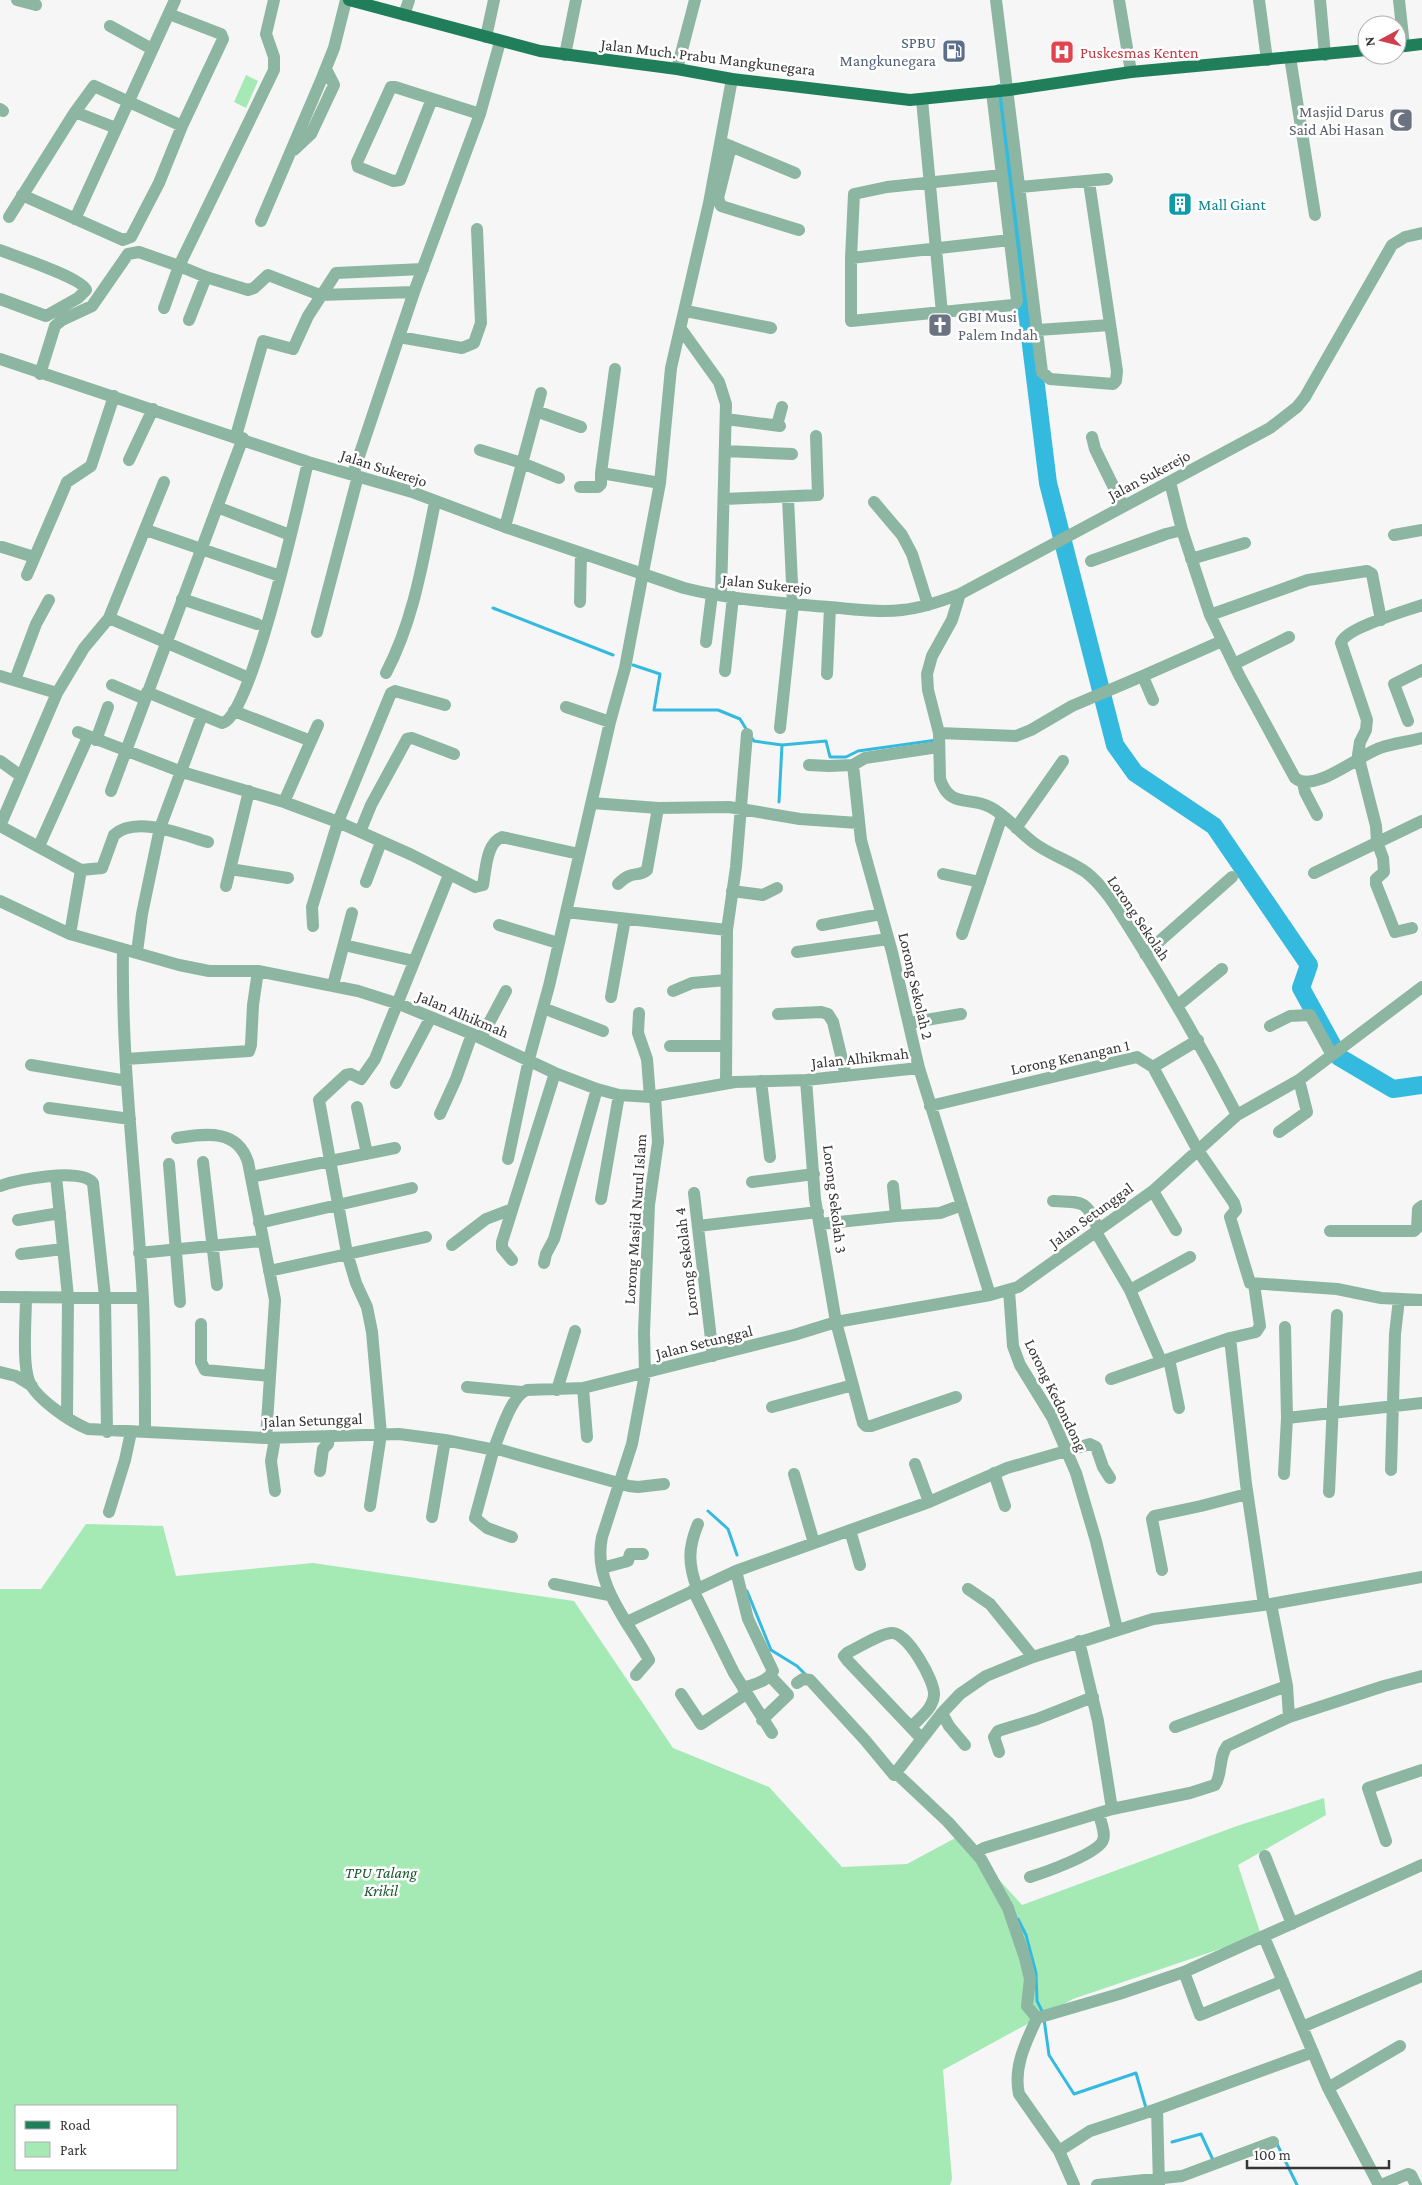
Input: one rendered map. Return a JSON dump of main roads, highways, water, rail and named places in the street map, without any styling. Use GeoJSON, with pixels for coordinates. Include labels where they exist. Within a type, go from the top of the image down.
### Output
{"type":"FeatureCollection","features":[{"type":"Feature","properties":{"kind":"main road","name":"Jalan Much. Prabu Mangkunegara"},"geometry":{"type":"LineString","coordinates":[[347,0],[500,42],[565,55],[874,97],[922,100],[1009,90],[1130,72],[1357,51]]}},
{"type":"Feature","properties":{"kind":"main road"},"geometry":{"type":"LineString","coordinates":[[1407,45],[1422,44]]}},
{"type":"Feature","properties":{"kind":"waterway"},"geometry":{"type":"LineString","coordinates":[[1000,93],[1048,483],[1115,745],[1135,773],[1214,826],[1309,965],[1301,988],[1339,1057],[1393,1089],[1422,1085]]}},
{"type":"Feature","properties":{"kind":"waterway"},"geometry":{"type":"LineString","coordinates":[[493,608],[613,655]]}},
{"type":"Feature","properties":{"kind":"waterway"},"geometry":{"type":"LineString","coordinates":[[633,665],[660,674],[654,710],[718,710],[740,719],[748,732]]}},
{"type":"Feature","properties":{"kind":"waterway"},"geometry":{"type":"LineString","coordinates":[[751,737],[754,741],[782,745],[826,741],[830,757],[846,757],[858,751],[937,740]]}},
{"type":"Feature","properties":{"kind":"waterway"},"geometry":{"type":"LineString","coordinates":[[779,802],[782,745]]}},
{"type":"Feature","properties":{"kind":"waterway"},"geometry":{"type":"LineString","coordinates":[[708,1511],[728,1529],[737,1555]]}},
{"type":"Feature","properties":{"kind":"waterway"},"geometry":{"type":"LineString","coordinates":[[747,1591],[771,1650],[797,1666],[806,1675]]}},
{"type":"Feature","properties":{"kind":"waterway"},"geometry":{"type":"LineString","coordinates":[[1018,1919],[1026,1935],[1036,1973],[1037,2001],[1043,2013]]}},
{"type":"Feature","properties":{"kind":"waterway"},"geometry":{"type":"LineString","coordinates":[[1044,2019],[1049,2055],[1074,2094],[1136,2073],[1146,2108]]}},
{"type":"Feature","properties":{"kind":"waterway"},"geometry":{"type":"LineString","coordinates":[[1172,2142],[1201,2134],[1213,2160]]}},
{"type":"Feature","properties":{"kind":"waterway"},"geometry":{"type":"LineString","coordinates":[[1277,2144],[1297,2185]]}},
{"type":"Feature","properties":{"kind":"place","name":"SPBU Mangkunegara"},"geometry":{"type":"Point","coordinates":[954,51]}},
{"type":"Feature","properties":{"kind":"place","name":"Puskesmas Kenten"},"geometry":{"type":"Point","coordinates":[1062,52]}},
{"type":"Feature","properties":{"kind":"place","name":"Masjid Darus Said Abi Hasan"},"geometry":{"type":"Point","coordinates":[1401,120]}},
{"type":"Feature","properties":{"kind":"place","name":"Mall Giant"},"geometry":{"type":"Point","coordinates":[1180,204]}},
{"type":"Feature","properties":{"kind":"place","name":"GBI Musi Palem Indah"},"geometry":{"type":"Point","coordinates":[940,325]}},
{"type":"Feature","properties":{"kind":"park label","name":"TPU Talang Krikil"},"geometry":{"type":"Point","coordinates":[381,1881]}}]}
